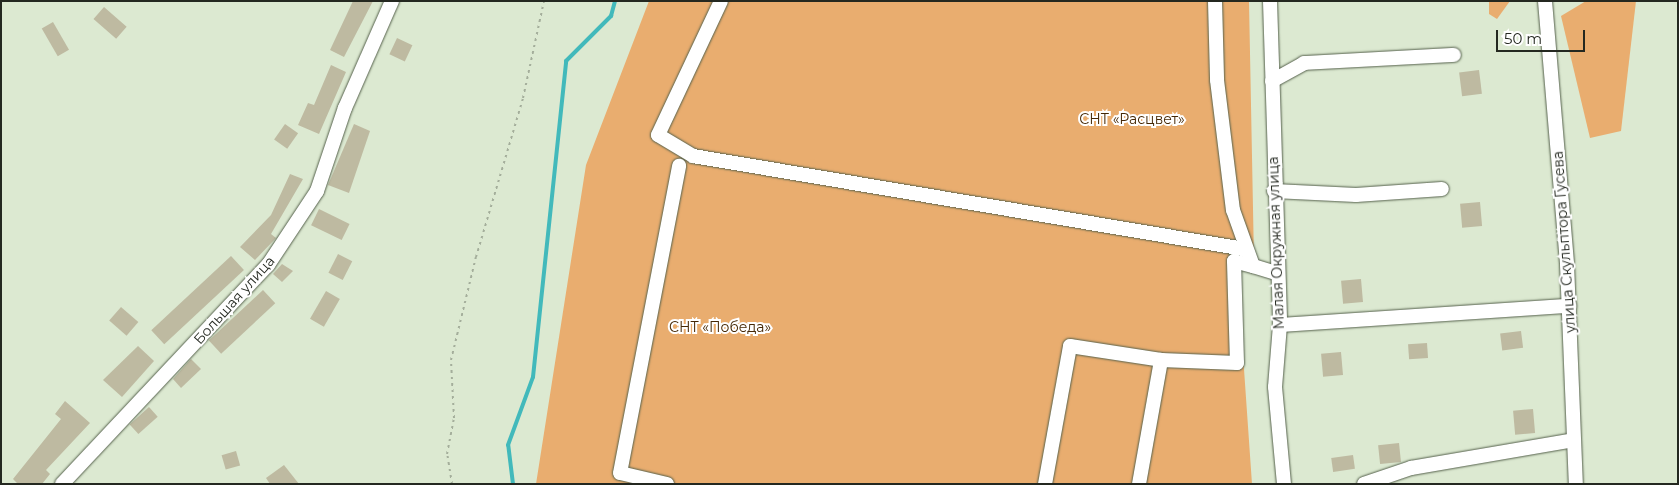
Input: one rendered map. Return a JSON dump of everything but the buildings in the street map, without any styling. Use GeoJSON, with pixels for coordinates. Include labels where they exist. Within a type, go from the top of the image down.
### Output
{"type":"FeatureCollection","features":[{"type":"Feature","properties":{"kind":"street","name":"Большая улица"},"geometry":{"type":"LineString","coordinates":[[62,484],[268,265],[317,191],[345,108],[392,1]]}},
{"type":"Feature","properties":{"kind":"street"},"geometry":{"type":"LineString","coordinates":[[721,1],[658,135],[693,156],[1244,249]]}},
{"type":"Feature","properties":{"kind":"street"},"geometry":{"type":"LineString","coordinates":[[1215,1],[1225,163],[1244,249],[1253,266]]}},
{"type":"Feature","properties":{"kind":"street","name":"Малая Окружная улица"},"geometry":{"type":"LineString","coordinates":[[1270,1],[1276,274],[1280,325],[1275,387],[1284,484]]}},
{"type":"Feature","properties":{"kind":"street","name":"улица Скульптора Гусева"},"geometry":{"type":"LineString","coordinates":[[1545,1],[1568,306],[1576,484]]}},
{"type":"Feature","properties":{"kind":"street"},"geometry":{"type":"LineString","coordinates":[[1272,81],[1304,63],[1454,55]]}},
{"type":"Feature","properties":{"kind":"street"},"geometry":{"type":"LineString","coordinates":[[667,484],[620,473],[679,166]]}},
{"type":"Feature","properties":{"kind":"street"},"geometry":{"type":"LineString","coordinates":[[1274,191],[1356,195],[1442,189]]}},
{"type":"Feature","properties":{"kind":"street"},"geometry":{"type":"LineString","coordinates":[[1045,484],[1070,346],[1161,360],[1237,363],[1231,287],[1234,261],[1276,274]]}},
{"type":"Feature","properties":{"kind":"street"},"geometry":{"type":"LineString","coordinates":[[1280,325],[1568,306]]}},
{"type":"Feature","properties":{"kind":"street"},"geometry":{"type":"LineString","coordinates":[[1140,484],[1161,360]]}},
{"type":"Feature","properties":{"kind":"street"},"geometry":{"type":"LineString","coordinates":[[1364,484],[1411,468],[1574,440]]}},
{"type":"Feature","properties":{"kind":"path"},"geometry":{"type":"LineString","coordinates":[[452,484],[448,454],[454,418],[451,360],[476,257],[523,98],[544,1]]}},
{"type":"Feature","properties":{"kind":"green space"},"geometry":{"type":"Polygon","coordinates":[[[649,1],[1249,1],[1254,260],[1240,259],[1238,283],[1252,484],[536,484],[586,165],[649,1]]]}},
{"type":"Feature","properties":{"kind":"green space"},"geometry":{"type":"Polygon","coordinates":[[[1489,1],[1510,1],[1497,19],[1489,14],[1489,1]]]}},
{"type":"Feature","properties":{"kind":"green space"},"geometry":{"type":"Polygon","coordinates":[[[1586,1],[1636,1],[1621,131],[1590,138],[1561,16],[1586,1]]]}},
{"type":"Feature","properties":{"kind":"waterway"},"geometry":{"type":"LineString","coordinates":[[513,484],[508,445],[533,377],[566,61],[611,16],[615,1]]}},
{"type":"Feature","properties":{"kind":"park label","name":"СНТ «Расцвет»"},"geometry":{"type":"Point","coordinates":[1132,119]}},
{"type":"Feature","properties":{"kind":"park label","name":"СНТ «Победа»"},"geometry":{"type":"Point","coordinates":[720,327]}}]}
